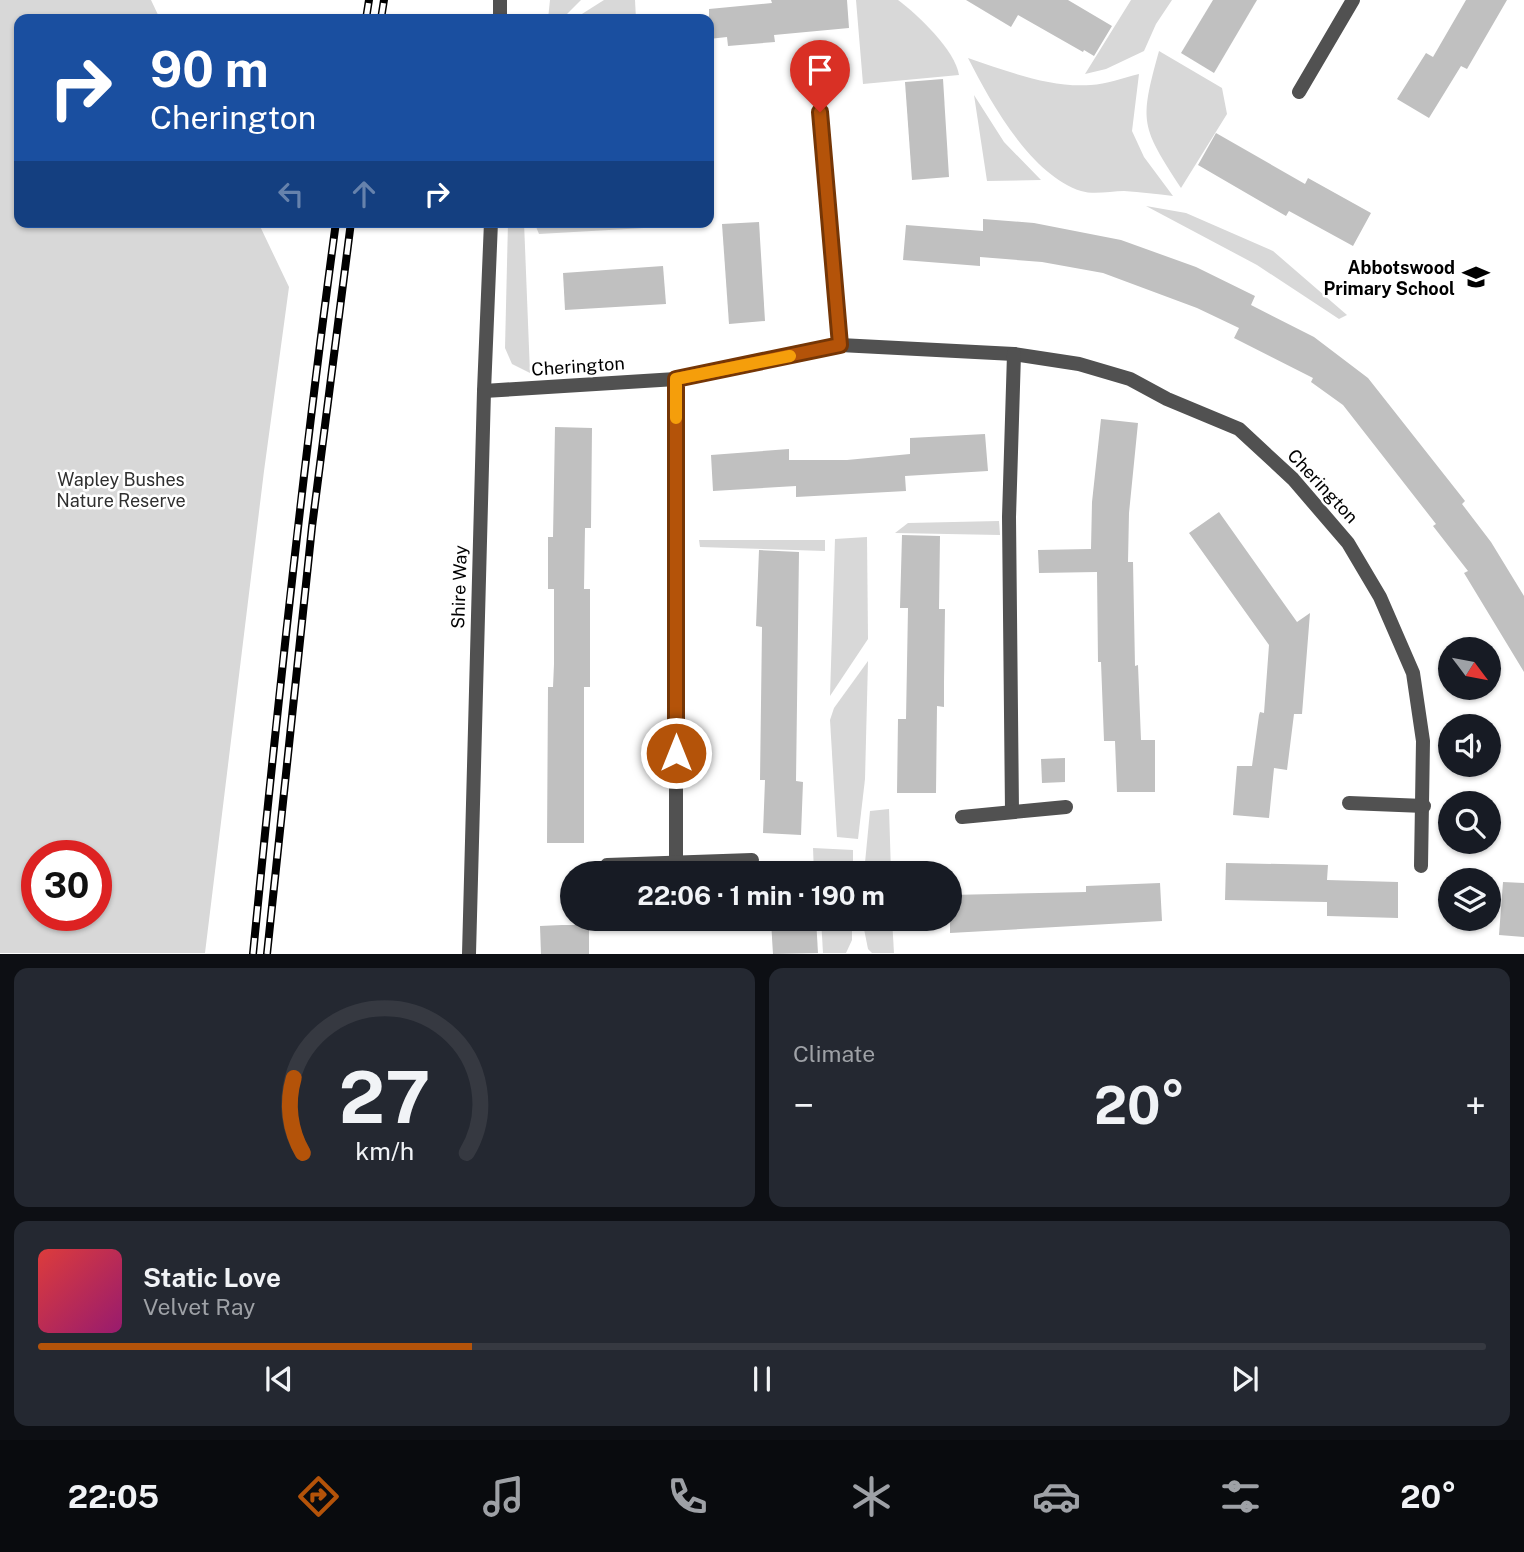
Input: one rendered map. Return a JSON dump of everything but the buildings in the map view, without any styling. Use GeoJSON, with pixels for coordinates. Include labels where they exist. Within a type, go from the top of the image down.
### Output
{"type":"FeatureCollection","features":[{"type":"Feature","properties":{"kind":"street"},"geometry":{"type":"LineString","coordinates":[[1299,92],[1353,0]]}},
{"type":"Feature","properties":{"kind":"street"},"geometry":{"type":"LineString","coordinates":[[820,112],[840,345]]}},
{"type":"Feature","properties":{"kind":"street","name":"Shire Way"},"geometry":{"type":"LineString","coordinates":[[469,954],[491,228]]}},
{"type":"Feature","properties":{"kind":"street","name":"Cherington"},"geometry":{"type":"LineString","coordinates":[[484,391],[676,379],[840,345],[1014,354],[1079,364],[1130,379],[1167,399],[1239,429],[1293,479],[1348,543],[1380,597],[1413,673],[1423,741],[1420,866]]}},
{"type":"Feature","properties":{"kind":"street"},"geometry":{"type":"LineString","coordinates":[[1012,811],[1009,517],[1014,354]]}},
{"type":"Feature","properties":{"kind":"street"},"geometry":{"type":"LineString","coordinates":[[676,379],[676,861]]}},
{"type":"Feature","properties":{"kind":"street"},"geometry":{"type":"LineString","coordinates":[[1349,803],[1423,806]]}},
{"type":"Feature","properties":{"kind":"street"},"geometry":{"type":"LineString","coordinates":[[962,817],[1066,807]]}},
{"type":"Feature","properties":{"kind":"street"},"geometry":{"type":"LineString","coordinates":[[714,861],[752,860]]}},
{"type":"Feature","properties":{"kind":"green space","name":"Wapley Bushes Nature Reserve"},"geometry":{"type":"Polygon","coordinates":[[[0,0],[151,0],[158,14],[14,14],[14,228],[261,228],[289,287],[205,953],[0,953],[0,0]]]}},
{"type":"Feature","properties":{"kind":"green space"},"geometry":{"type":"Polygon","coordinates":[[[550,0],[581,0],[567,14],[549,14],[550,0]]]}},
{"type":"Feature","properties":{"kind":"green space"},"geometry":{"type":"Polygon","coordinates":[[[604,0],[635,0],[636,14],[582,14],[604,0]]]}},
{"type":"Feature","properties":{"kind":"green space"},"geometry":{"type":"Polygon","coordinates":[[[856,0],[898,0],[943,44],[959,75],[863,84],[856,0]]]}},
{"type":"Feature","properties":{"kind":"green space"},"geometry":{"type":"Polygon","coordinates":[[[1131,0],[1172,0],[1156,24],[1144,51],[1106,69],[1085,74],[1131,0]]]}},
{"type":"Feature","properties":{"kind":"green space"},"geometry":{"type":"Polygon","coordinates":[[[1159,51],[1222,88],[1227,114],[1181,188],[1158,151],[1148,123],[1148,94],[1159,51]]]}},
{"type":"Feature","properties":{"kind":"green space"},"geometry":{"type":"Polygon","coordinates":[[[968,58],[1028,78],[1060,84],[1097,84],[1139,74],[1132,131],[1144,157],[1173,196],[1124,191],[1086,192],[1062,182],[1045,169],[1014,135],[968,58]]]}},
{"type":"Feature","properties":{"kind":"green space"},"geometry":{"type":"Polygon","coordinates":[[[974,95],[1004,142],[1041,180],[987,181],[974,95]]]}},
{"type":"Feature","properties":{"kind":"green space"},"geometry":{"type":"Polygon","coordinates":[[[1146,206],[1186,213],[1273,251],[1347,315],[1339,319],[1257,265],[1146,206]]]}},
{"type":"Feature","properties":{"kind":"green space"},"geometry":{"type":"Polygon","coordinates":[[[508,228],[524,228],[530,373],[512,364],[505,348],[508,228]]]}},
{"type":"Feature","properties":{"kind":"green space"},"geometry":{"type":"Polygon","coordinates":[[[536,228],[644,228],[539,234],[536,228]]]}},
{"type":"Feature","properties":{"kind":"green space"},"geometry":{"type":"Polygon","coordinates":[[[999,521],[1000,535],[895,533],[908,523],[999,521]]]}},
{"type":"Feature","properties":{"kind":"green space"},"geometry":{"type":"Polygon","coordinates":[[[867,537],[868,639],[830,696],[835,539],[867,537]]]}},
{"type":"Feature","properties":{"kind":"green space"},"geometry":{"type":"Polygon","coordinates":[[[699,540],[825,540],[825,551],[700,547],[699,540]]]}},
{"type":"Feature","properties":{"kind":"green space"},"geometry":{"type":"Polygon","coordinates":[[[868,661],[865,779],[858,839],[837,837],[830,720],[834,708],[868,661]]]}},
{"type":"Feature","properties":{"kind":"green space"},"geometry":{"type":"Polygon","coordinates":[[[889,809],[891,861],[865,861],[870,811],[889,809]]]}},
{"type":"Feature","properties":{"kind":"green space"},"geometry":{"type":"Polygon","coordinates":[[[813,848],[853,850],[853,861],[814,861],[813,848]]]}},
{"type":"Feature","properties":{"kind":"green space"},"geometry":{"type":"Polygon","coordinates":[[[822,931],[852,931],[852,940],[846,953],[823,953],[822,931]]]}},
{"type":"Feature","properties":{"kind":"green space"},"geometry":{"type":"Polygon","coordinates":[[[864,931],[893,931],[894,953],[872,953],[868,949],[864,931]]]}},
{"type":"Feature","properties":{"kind":"railway"},"geometry":{"type":"LineString","coordinates":[[367,14],[369,0]]}},
{"type":"Feature","properties":{"kind":"railway"},"geometry":{"type":"LineString","coordinates":[[382,14],[384,0]]}},
{"type":"Feature","properties":{"kind":"railway"},"geometry":{"type":"LineString","coordinates":[[253,954],[291,587],[335,228]]}},
{"type":"Feature","properties":{"kind":"railway"},"geometry":{"type":"LineString","coordinates":[[267,954],[312,527],[350,228]]}},
{"type":"Feature","properties":{"kind":"slow traffic"},"geometry":{"type":"LineString","coordinates":[[676,418],[676,379],[790,356]]}},
{"type":"Feature","properties":{"kind":"place","name":"Abbotswood Primary School"},"geometry":{"type":"Point","coordinates":[1476,277]}},
{"type":"Feature","properties":{"kind":"route"},"geometry":{"type":"LineString","coordinates":[[676,753],[676,379],[840,345],[820,112]]}}]}
